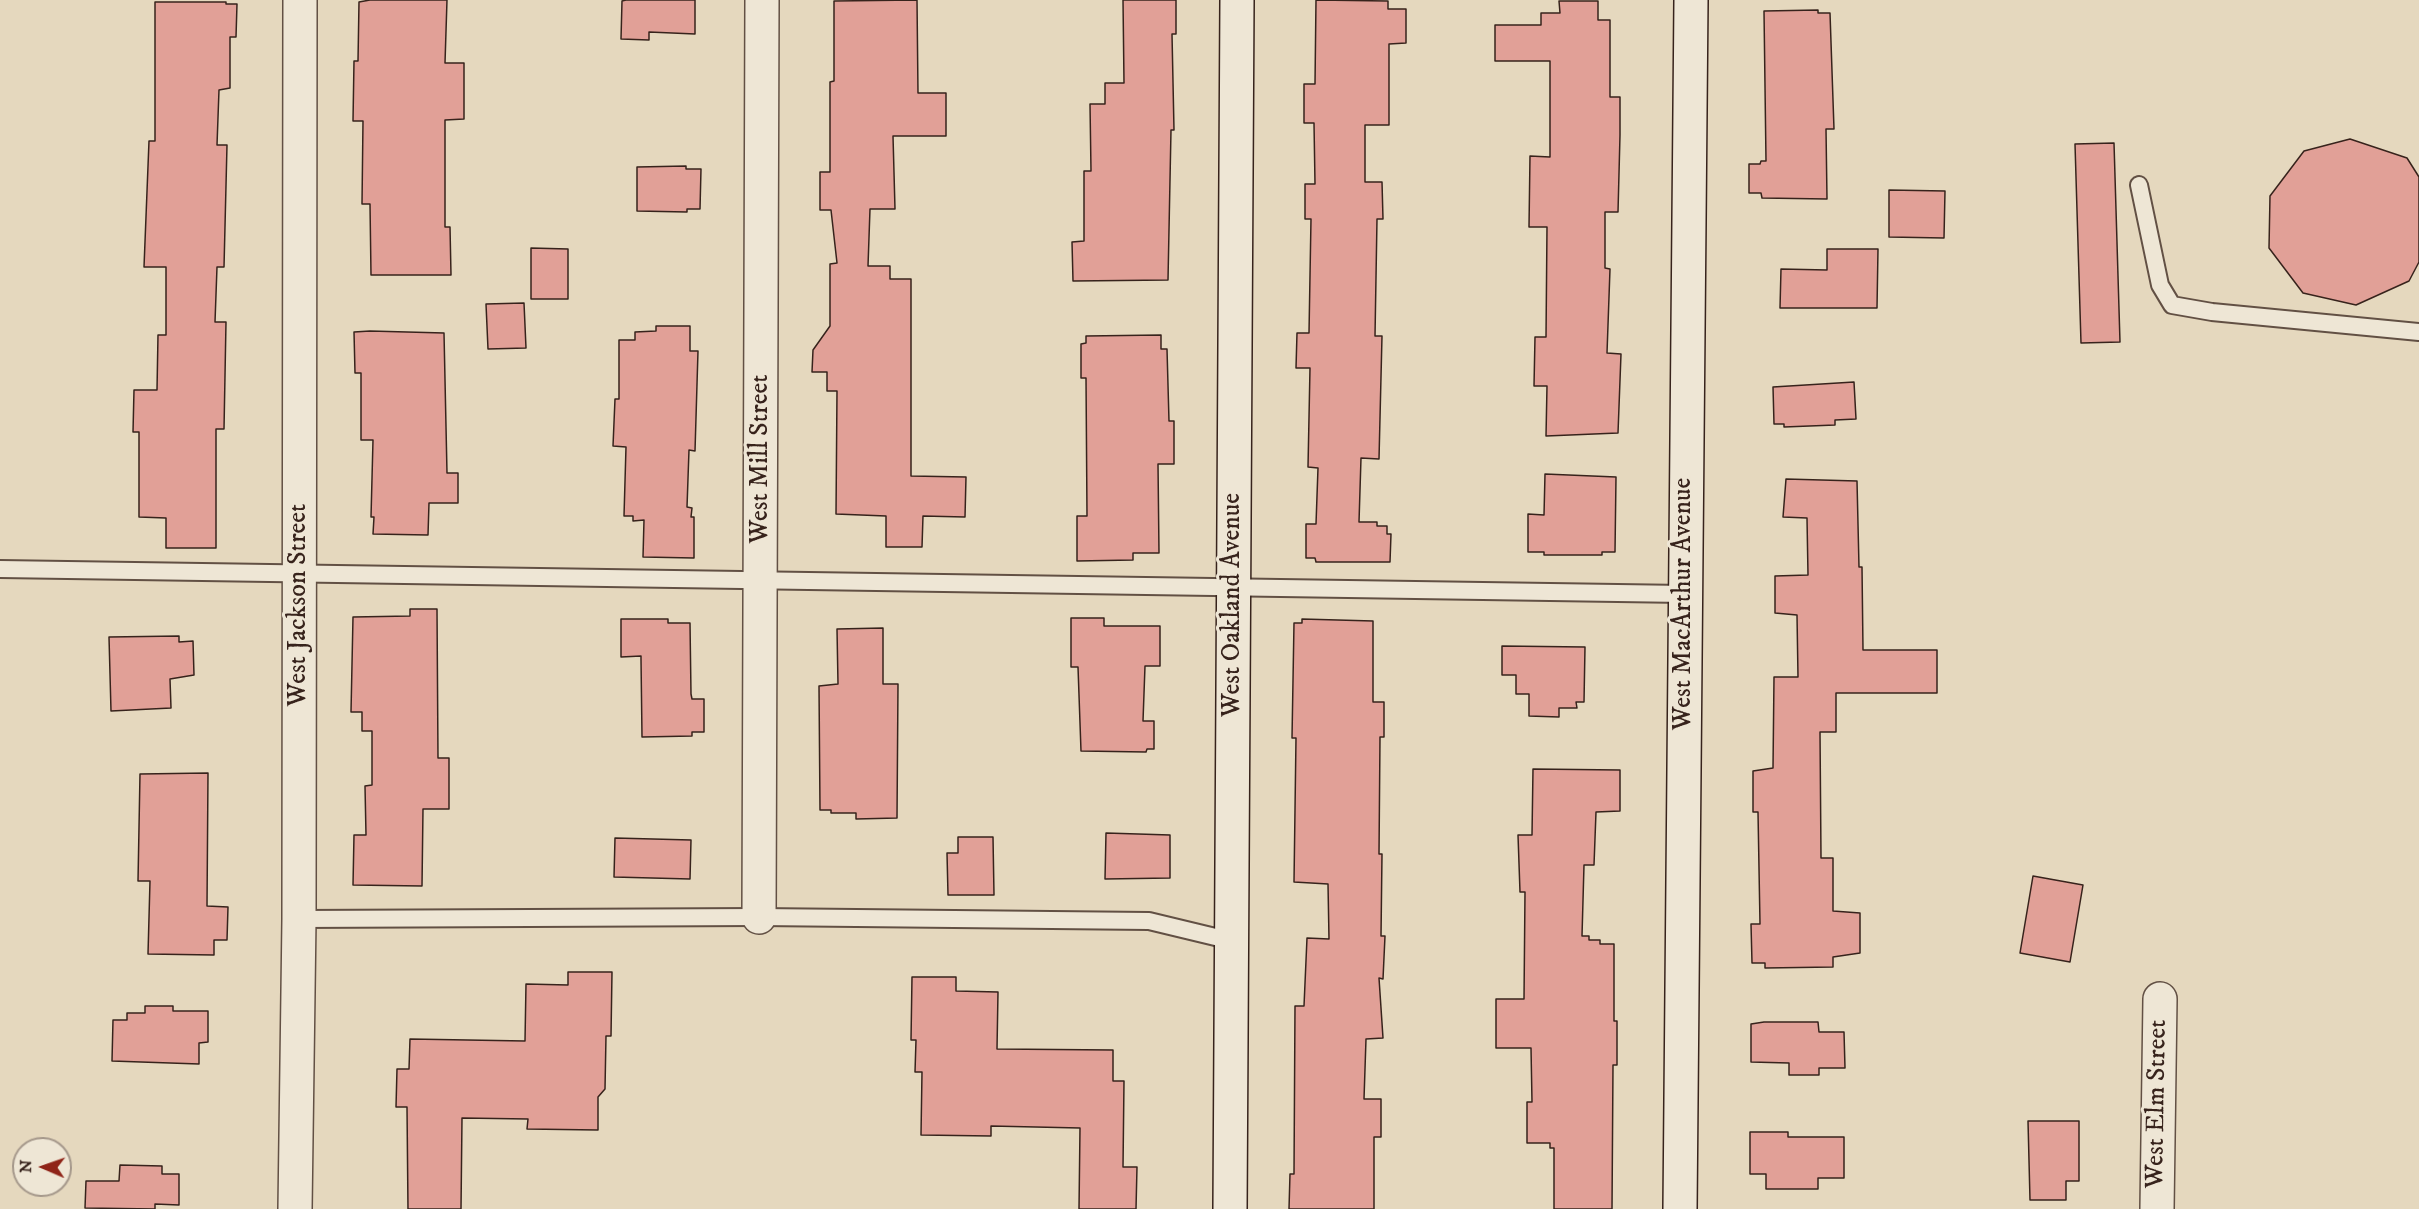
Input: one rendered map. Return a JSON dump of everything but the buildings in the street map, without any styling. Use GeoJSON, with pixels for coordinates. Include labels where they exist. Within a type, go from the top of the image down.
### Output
{"type":"FeatureCollection","features":[{"type":"Feature","properties":{"kind":"main road","name":"West Jackson Street"},"geometry":{"type":"LineString","coordinates":[[295,1209],[299,919],[300,0]]}},
{"type":"Feature","properties":{"kind":"main road","name":"West Mill Street"},"geometry":{"type":"LineString","coordinates":[[759,917],[762,581],[762,0]]}},
{"type":"Feature","properties":{"kind":"main road","name":"West Oakland Avenue"},"geometry":{"type":"LineString","coordinates":[[1230,1209],[1237,0]]}},
{"type":"Feature","properties":{"kind":"main road","name":"West MacArthur Avenue"},"geometry":{"type":"LineString","coordinates":[[1680,1209],[1691,0]]}},
{"type":"Feature","properties":{"kind":"main road","name":"West Elm Street"},"geometry":{"type":"LineString","coordinates":[[2157,1209],[2160,999]]}},
{"type":"Feature","properties":{"kind":"lane"},"geometry":{"type":"LineString","coordinates":[[2139,185],[2160,285],[2172,305],[2212,312],[2419,332]]}},
{"type":"Feature","properties":{"kind":"lane"},"geometry":{"type":"LineString","coordinates":[[0,569],[1685,594]]}},
{"type":"Feature","properties":{"kind":"lane"},"geometry":{"type":"LineString","coordinates":[[299,919],[759,917],[1149,921],[1232,941]]}}]}
